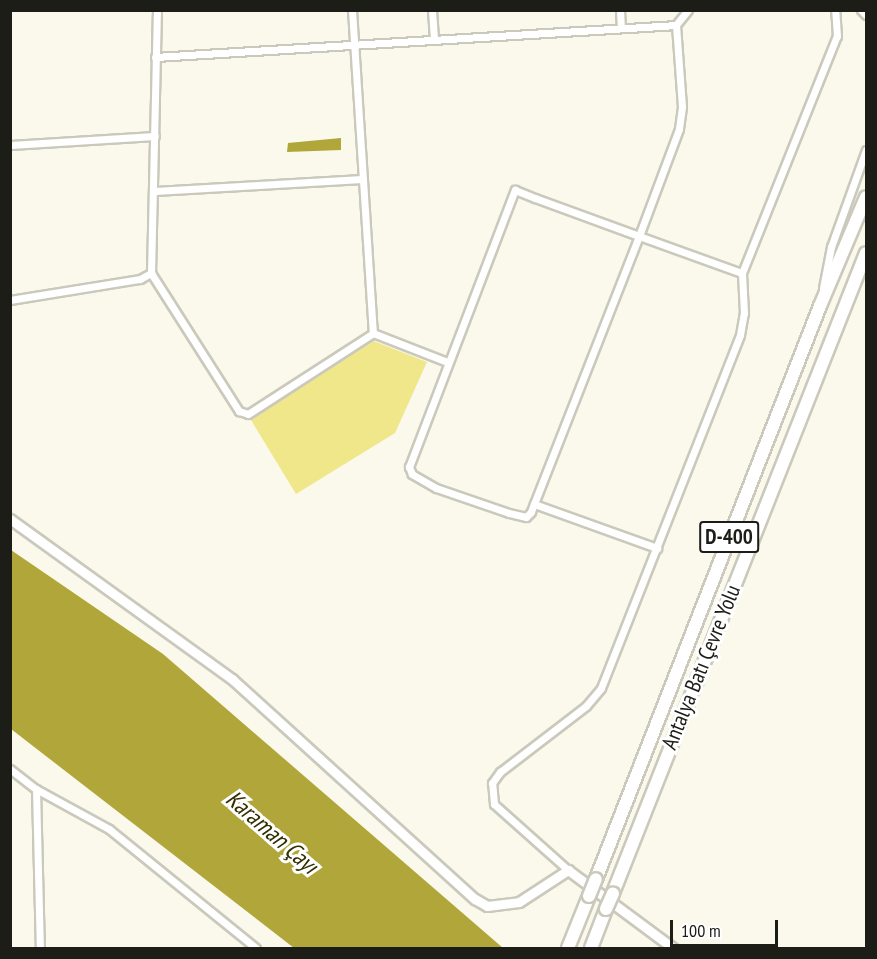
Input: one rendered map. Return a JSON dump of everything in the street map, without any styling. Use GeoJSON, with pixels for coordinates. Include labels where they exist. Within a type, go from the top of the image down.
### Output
{"type":"FeatureCollection","features":[{"type":"Feature","properties":{"kind":"highway","name":"D-400"},"geometry":{"type":"LineString","coordinates":[[568,948],[819,306],[867,196]]}},
{"type":"Feature","properties":{"kind":"highway","name":"Antalya Batı Çevre Yolu"},"geometry":{"type":"LineString","coordinates":[[591,948],[867,253]]}},
{"type":"Feature","properties":{"kind":"street"},"geometry":{"type":"LineString","coordinates":[[157,10],[151,273],[239,411],[248,414],[374,333]]}},
{"type":"Feature","properties":{"kind":"street"},"geometry":{"type":"LineString","coordinates":[[352,10],[374,333]]}},
{"type":"Feature","properties":{"kind":"street"},"geometry":{"type":"LineString","coordinates":[[432,10],[434,40]]}},
{"type":"Feature","properties":{"kind":"street"},"geometry":{"type":"LineString","coordinates":[[620,10],[621,28]]}},
{"type":"Feature","properties":{"kind":"street"},"geometry":{"type":"LineString","coordinates":[[688,10],[676,25],[682,107],[679,129],[639,236],[534,504],[526,517],[509,513],[436,488],[412,474],[409,467],[447,362],[515,190],[639,236],[742,273]]}},
{"type":"Feature","properties":{"kind":"street"},"geometry":{"type":"LineString","coordinates":[[673,948],[568,870],[494,804],[492,783],[500,772],[586,706],[601,688],[740,335],[744,313],[742,273],[837,36],[835,10]]}},
{"type":"Feature","properties":{"kind":"street"},"geometry":{"type":"LineString","coordinates":[[861,10],[867,15]]}},
{"type":"Feature","properties":{"kind":"street"},"geometry":{"type":"LineString","coordinates":[[155,57],[676,25]]}},
{"type":"Feature","properties":{"kind":"street"},"geometry":{"type":"LineString","coordinates":[[10,145],[154,136]]}},
{"type":"Feature","properties":{"kind":"street"},"geometry":{"type":"LineString","coordinates":[[819,306],[831,247],[867,150]]}},
{"type":"Feature","properties":{"kind":"street"},"geometry":{"type":"LineString","coordinates":[[154,191],[363,179]]}},
{"type":"Feature","properties":{"kind":"street"},"geometry":{"type":"LineString","coordinates":[[10,300],[140,279],[151,273]]}},
{"type":"Feature","properties":{"kind":"street"},"geometry":{"type":"LineString","coordinates":[[374,333],[447,362]]}},
{"type":"Feature","properties":{"kind":"street"},"geometry":{"type":"LineString","coordinates":[[534,504],[657,548]]}},
{"type":"Feature","properties":{"kind":"street"},"geometry":{"type":"LineString","coordinates":[[10,519],[232,679],[475,899],[487,906],[519,902],[568,870]]}},
{"type":"Feature","properties":{"kind":"street"},"geometry":{"type":"LineString","coordinates":[[10,769],[36,789],[109,829],[256,948]]}},
{"type":"Feature","properties":{"kind":"street"},"geometry":{"type":"LineString","coordinates":[[36,789],[40,948]]}},
{"type":"Feature","properties":{"kind":"shaded area"},"geometry":{"type":"Polygon","coordinates":[[[371,340],[427,362],[395,433],[296,494],[251,420],[371,340]]]}},
{"type":"Feature","properties":{"kind":"water"},"geometry":{"type":"Polygon","coordinates":[[[341,138],[341,150],[287,152],[288,143],[341,138]]]}},
{"type":"Feature","properties":{"kind":"water","name":"Karaman Çayı"},"geometry":{"type":"Polygon","coordinates":[[[11,550],[163,654],[503,948],[294,948],[11,729],[11,550]]]}}]}
